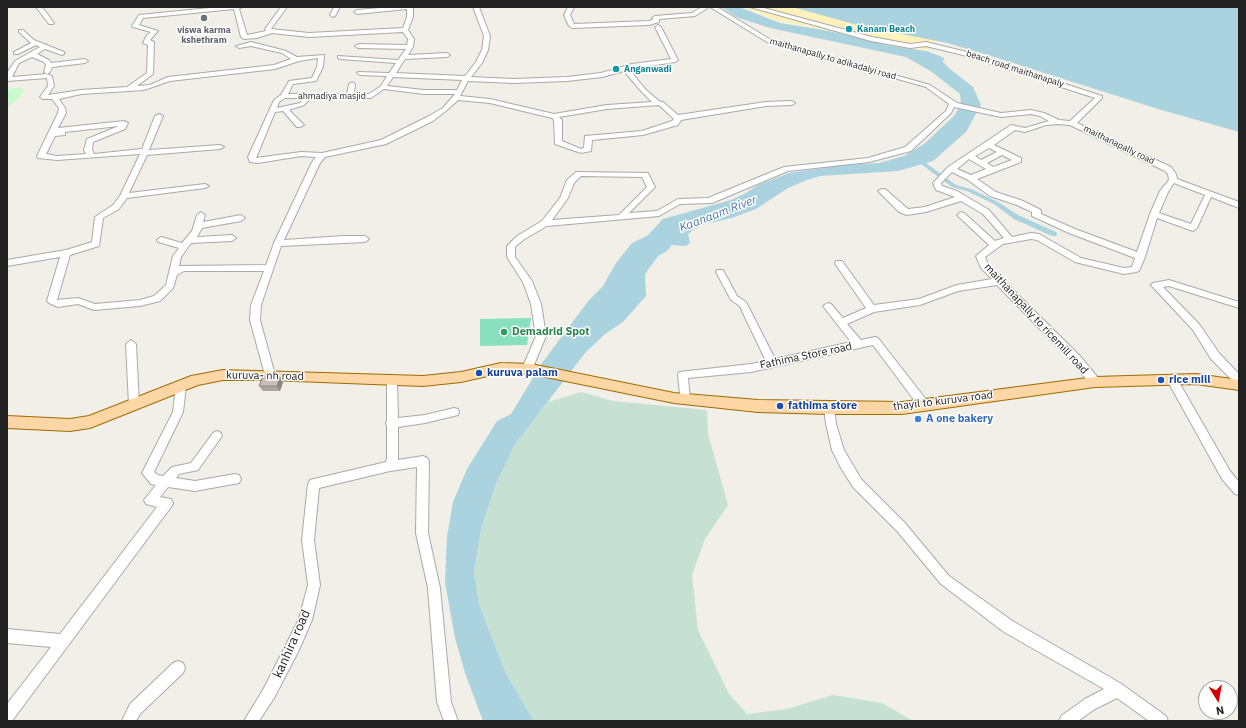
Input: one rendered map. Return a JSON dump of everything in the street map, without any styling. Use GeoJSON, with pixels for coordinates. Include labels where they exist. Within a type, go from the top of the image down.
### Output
{"type":"FeatureCollection","features":[{"type":"Feature","properties":{"kind":"main road","name":"kuruva- nh road"},"geometry":{"type":"LineString","coordinates":[[7,422],[70,425],[90,422],[196,380],[223,375],[270,375],[392,381],[423,381],[461,377],[501,368],[529,369],[575,379]]}},
{"type":"Feature","properties":{"kind":"main road","name":"thayil to kuruva road"},"geometry":{"type":"LineString","coordinates":[[575,379],[685,400],[758,406],[829,408],[902,408],[1095,382],[1196,379],[1239,385]]}},
{"type":"Feature","properties":{"kind":"street"},"geometry":{"type":"LineString","coordinates":[[39,7],[52,23]]}},
{"type":"Feature","properties":{"kind":"street"},"geometry":{"type":"LineString","coordinates":[[129,89],[150,74],[151,42],[146,42],[149,36],[156,31],[135,26],[141,16],[237,7],[244,30],[244,36],[256,36],[272,31],[309,35],[405,30]]}},
{"type":"Feature","properties":{"kind":"street"},"geometry":{"type":"LineString","coordinates":[[272,31],[268,29],[284,7]]}},
{"type":"Feature","properties":{"kind":"street"},"geometry":{"type":"LineString","coordinates":[[333,16],[337,7]]}},
{"type":"Feature","properties":{"kind":"street"},"geometry":{"type":"LineString","coordinates":[[357,12],[410,7],[410,17],[405,30]]}},
{"type":"Feature","properties":{"kind":"street"},"geometry":{"type":"LineString","coordinates":[[47,76],[50,77],[51,86],[43,97],[54,97],[81,92],[152,86],[168,79],[194,74],[275,67],[295,60],[323,57],[314,80],[291,82],[284,96],[279,98],[252,157],[253,160],[269,160],[309,153],[322,155],[370,146],[401,135],[437,116],[457,95],[466,79],[479,62],[485,50],[487,36],[476,7]]}},
{"type":"Feature","properties":{"kind":"street"},"geometry":{"type":"LineString","coordinates":[[571,7],[567,15],[572,26],[649,23],[657,21],[655,18],[693,15],[706,7]]}},
{"type":"Feature","properties":{"kind":"street","name":"maithanapally to adikadalyi road"},"geometry":{"type":"LineString","coordinates":[[713,7],[769,42],[928,86],[954,104]]}},
{"type":"Feature","properties":{"kind":"street","name":"beach road maithanapaly"},"geometry":{"type":"LineString","coordinates":[[753,7],[871,39],[910,46],[926,44],[965,53],[999,63],[1100,98],[1072,122]]}},
{"type":"Feature","properties":{"kind":"street"},"geometry":{"type":"LineString","coordinates":[[360,73],[514,81],[567,79],[602,75],[625,68],[675,60],[658,27]]}},
{"type":"Feature","properties":{"kind":"street"},"geometry":{"type":"LineString","coordinates":[[358,46],[410,46],[411,40],[405,30]]}},
{"type":"Feature","properties":{"kind":"street"},"geometry":{"type":"LineString","coordinates":[[21,31],[36,43],[62,53]]}},
{"type":"Feature","properties":{"kind":"street"},"geometry":{"type":"LineString","coordinates":[[16,53],[36,43]]}},
{"type":"Feature","properties":{"kind":"street"},"geometry":{"type":"LineString","coordinates":[[239,46],[251,44],[284,52],[295,60]]}},
{"type":"Feature","properties":{"kind":"street","name":"ahmadiya masjid"},"geometry":{"type":"LineString","coordinates":[[284,96],[371,96],[383,87],[410,46]]}},
{"type":"Feature","properties":{"kind":"street"},"geometry":{"type":"LineString","coordinates":[[7,79],[17,62],[45,47]]}},
{"type":"Feature","properties":{"kind":"street"},"geometry":{"type":"LineString","coordinates":[[31,54],[47,61],[49,65],[47,76]]}},
{"type":"Feature","properties":{"kind":"street"},"geometry":{"type":"LineString","coordinates":[[340,57],[402,59],[447,54]]}},
{"type":"Feature","properties":{"kind":"street"},"geometry":{"type":"LineString","coordinates":[[49,65],[85,61]]}},
{"type":"Feature","properties":{"kind":"street"},"geometry":{"type":"LineString","coordinates":[[625,68],[643,90],[655,100],[656,103]]}},
{"type":"Feature","properties":{"kind":"street"},"geometry":{"type":"LineString","coordinates":[[7,79],[47,76]]}},
{"type":"Feature","properties":{"kind":"street"},"geometry":{"type":"LineString","coordinates":[[350,96],[352,84]]}},
{"type":"Feature","properties":{"kind":"street"},"geometry":{"type":"LineString","coordinates":[[383,87],[457,95],[554,116],[607,107],[656,103],[665,104],[672,115],[679,118],[766,104],[792,103]]}},
{"type":"Feature","properties":{"kind":"street"},"geometry":{"type":"LineString","coordinates":[[273,110],[285,109],[302,104],[310,96]]}},
{"type":"Feature","properties":{"kind":"street"},"geometry":{"type":"LineString","coordinates":[[54,97],[62,108],[62,113],[41,156],[57,158],[220,147]]}},
{"type":"Feature","properties":{"kind":"street"},"geometry":{"type":"LineString","coordinates":[[545,223],[659,213],[678,202],[709,201],[787,169],[869,160],[908,148],[949,112],[954,104]]}},
{"type":"Feature","properties":{"kind":"street","name":"maithanapally road"},"geometry":{"type":"LineString","coordinates":[[954,104],[988,114],[1001,115],[1031,112],[1042,114],[1058,122],[1072,122],[1113,144],[1168,169],[1172,174],[1173,180],[1239,205]]}},
{"type":"Feature","properties":{"kind":"street"},"geometry":{"type":"LineString","coordinates":[[285,109],[300,125]]}},
{"type":"Feature","properties":{"kind":"street"},"geometry":{"type":"LineString","coordinates":[[7,263],[66,253],[96,244],[99,216],[116,207],[124,196],[159,116]]}},
{"type":"Feature","properties":{"kind":"street"},"geometry":{"type":"LineString","coordinates":[[554,116],[558,120],[558,142],[581,150],[588,148],[588,138],[642,133],[675,123],[679,118]]}},
{"type":"Feature","properties":{"kind":"street"},"geometry":{"type":"LineString","coordinates":[[1010,240],[986,212],[962,198],[939,188],[938,183],[951,169],[969,156],[989,146],[1014,127],[1024,130],[1045,123],[1058,122]]}},
{"type":"Feature","properties":{"kind":"street"},"geometry":{"type":"LineString","coordinates":[[52,133],[124,124],[122,127],[109,134],[90,141],[88,144],[88,150],[91,156]]}},
{"type":"Feature","properties":{"kind":"street"},"geometry":{"type":"LineString","coordinates":[[52,133],[84,131]]}},
{"type":"Feature","properties":{"kind":"street"},"geometry":{"type":"LineString","coordinates":[[971,178],[992,168],[1018,160],[989,146]]}},
{"type":"Feature","properties":{"kind":"street"},"geometry":{"type":"LineString","coordinates":[[982,163],[1002,152]]}},
{"type":"Feature","properties":{"kind":"street"},"geometry":{"type":"LineString","coordinates":[[270,375],[255,320],[256,305],[278,242],[316,162],[322,155]]}},
{"type":"Feature","properties":{"kind":"street"},"geometry":{"type":"LineString","coordinates":[[969,156],[992,168]]}},
{"type":"Feature","properties":{"kind":"street"},"geometry":{"type":"LineString","coordinates":[[951,169],[971,178],[993,194],[1020,203],[1038,212],[1035,214],[1072,231],[1141,257]]}},
{"type":"Feature","properties":{"kind":"street"},"geometry":{"type":"LineString","coordinates":[[529,369],[541,336],[536,304],[527,281],[511,257],[511,246],[520,238],[545,223],[564,198],[570,182],[579,174],[645,175],[651,186],[621,217]]}},
{"type":"Feature","properties":{"kind":"street","name":"maithanapally to ricemill road"},"geometry":{"type":"LineString","coordinates":[[1095,382],[1076,359],[984,266],[980,256],[1000,242],[1031,236],[1039,237],[1078,260],[1124,271],[1136,269],[1154,214],[1164,191],[1173,180]]}},
{"type":"Feature","properties":{"kind":"street"},"geometry":{"type":"LineString","coordinates":[[124,196],[205,186]]}},
{"type":"Feature","properties":{"kind":"street"},"geometry":{"type":"LineString","coordinates":[[882,191],[902,210],[907,212],[926,209],[962,198]]}},
{"type":"Feature","properties":{"kind":"street"},"geometry":{"type":"LineString","coordinates":[[1154,214],[1193,228],[1209,194]]}},
{"type":"Feature","properties":{"kind":"street"},"geometry":{"type":"LineString","coordinates":[[66,253],[52,301],[58,304],[78,301],[94,307],[140,303],[157,298],[170,286],[177,256],[196,232],[201,215]]}},
{"type":"Feature","properties":{"kind":"street"},"geometry":{"type":"LineString","coordinates":[[961,215],[995,246]]}},
{"type":"Feature","properties":{"kind":"street"},"geometry":{"type":"LineString","coordinates":[[198,226],[241,218]]}},
{"type":"Feature","properties":{"kind":"street"},"geometry":{"type":"LineString","coordinates":[[161,240],[186,243],[232,238]]}},
{"type":"Feature","properties":{"kind":"street"},"geometry":{"type":"LineString","coordinates":[[278,242],[343,239],[365,240]]}},
{"type":"Feature","properties":{"kind":"street"},"geometry":{"type":"LineString","coordinates":[[839,263],[872,309]]}},
{"type":"Feature","properties":{"kind":"street"},"geometry":{"type":"LineString","coordinates":[[173,273],[182,268],[194,267],[269,268]]}},
{"type":"Feature","properties":{"kind":"street"},"geometry":{"type":"LineString","coordinates":[[720,272],[734,298],[743,304],[772,363]]}},
{"type":"Feature","properties":{"kind":"street"},"geometry":{"type":"LineString","coordinates":[[842,322],[872,309],[920,302],[957,288],[999,281]]}},
{"type":"Feature","properties":{"kind":"street"},"geometry":{"type":"LineString","coordinates":[[1239,305],[1169,283],[1156,285],[1196,327],[1208,342],[1216,356],[1239,380]]}},
{"type":"Feature","properties":{"kind":"street"},"geometry":{"type":"LineString","coordinates":[[828,306],[859,345]]}},
{"type":"Feature","properties":{"kind":"street","name":"Fathima Store road"},"geometry":{"type":"LineString","coordinates":[[685,400],[683,375],[751,368],[875,342],[924,405]]}},
{"type":"Feature","properties":{"kind":"street"},"geometry":{"type":"LineString","coordinates":[[131,344],[134,405]]}},
{"type":"Feature","properties":{"kind":"street"},"geometry":{"type":"LineString","coordinates":[[1172,380],[1226,475],[1239,490]]}},
{"type":"Feature","properties":{"kind":"street"},"geometry":{"type":"LineString","coordinates":[[392,381],[391,423],[393,458],[390,466],[423,461],[422,533],[434,588],[444,702],[451,721]]}},
{"type":"Feature","properties":{"kind":"street"},"geometry":{"type":"LineString","coordinates":[[181,386],[178,412],[148,473],[154,480],[196,486],[235,479]]}},
{"type":"Feature","properties":{"kind":"street"},"geometry":{"type":"LineString","coordinates":[[829,408],[831,424],[838,450],[845,465],[857,483],[901,527],[945,580],[1009,626],[1117,690],[1161,721]]}},
{"type":"Feature","properties":{"kind":"street"},"geometry":{"type":"LineString","coordinates":[[391,423],[454,412]]}},
{"type":"Feature","properties":{"kind":"street"},"geometry":{"type":"LineString","coordinates":[[7,716],[167,503],[150,500],[176,470],[194,467],[217,436]]}},
{"type":"Feature","properties":{"kind":"street","name":"kanhira road"},"geometry":{"type":"LineString","coordinates":[[251,721],[269,694],[293,646],[310,601],[314,585],[308,540],[314,484],[390,466]]}},
{"type":"Feature","properties":{"kind":"street"},"geometry":{"type":"LineString","coordinates":[[7,636],[63,641]]}},
{"type":"Feature","properties":{"kind":"street"},"geometry":{"type":"LineString","coordinates":[[129,721],[135,710],[178,668]]}},
{"type":"Feature","properties":{"kind":"street"},"geometry":{"type":"LineString","coordinates":[[1066,721],[1090,704],[1117,690]]}},
{"type":"Feature","properties":{"kind":"green space"},"geometry":{"type":"Polygon","coordinates":[[[21,87],[24,90],[20,97],[7,107],[7,89],[21,87]]]}},
{"type":"Feature","properties":{"kind":"green space","name":"Demadrid Spot"},"geometry":{"type":"Polygon","coordinates":[[[531,318],[527,345],[480,346],[480,319],[531,318]]]}},
{"type":"Feature","properties":{"kind":"green space"},"geometry":{"type":"Polygon","coordinates":[[[581,392],[613,401],[707,410],[708,434],[728,505],[705,539],[692,575],[698,630],[729,694],[747,714],[787,709],[833,695],[882,703],[913,721],[534,721],[506,674],[479,604],[474,573],[481,529],[496,484],[514,446],[548,402],[581,392]]]}},
{"type":"Feature","properties":{"kind":"sand","name":"Kanam Beach"},"geometry":{"type":"Polygon","coordinates":[[[743,7],[792,7],[937,41],[926,50],[891,46],[813,27],[777,21],[743,7]]]}},
{"type":"Feature","properties":{"kind":"water","name":"Kaanaam River"},"geometry":{"type":"Polygon","coordinates":[[[721,7],[739,7],[780,23],[829,31],[891,46],[926,51],[940,56],[944,58],[943,62],[950,69],[973,87],[981,105],[966,132],[933,161],[898,171],[820,176],[807,180],[788,188],[756,209],[732,218],[705,224],[693,230],[688,234],[690,243],[686,246],[672,245],[667,251],[658,256],[645,274],[646,296],[623,322],[605,334],[585,353],[514,446],[496,484],[481,529],[474,573],[479,604],[506,674],[534,721],[483,721],[465,673],[455,638],[445,582],[447,536],[453,502],[467,469],[497,421],[511,414],[542,363],[589,300],[603,286],[616,263],[632,243],[647,236],[663,219],[731,200],[758,185],[789,173],[844,165],[879,163],[904,156],[924,144],[955,115],[961,103],[960,94],[932,72],[906,57],[770,28],[736,17],[721,7]]]}},
{"type":"Feature","properties":{"kind":"water"},"geometry":{"type":"Polygon","coordinates":[[[792,7],[1239,7],[1239,132],[1158,109],[947,43],[861,26],[792,7]]]}},
{"type":"Feature","properties":{"kind":"building"},"geometry":{"type":"Polygon","coordinates":[[[263,376],[280,377],[277,386],[259,386],[263,376]]]}},
{"type":"Feature","properties":{"kind":"waterway"},"geometry":{"type":"LineString","coordinates":[[919,160],[954,186],[969,190],[996,203],[1016,217],[1054,234]]}},
{"type":"Feature","properties":{"kind":"place","name":"viswa karma kshethram"},"geometry":{"type":"Point","coordinates":[204,18]}},
{"type":"Feature","properties":{"kind":"place","name":"Kanam Beach"},"geometry":{"type":"Point","coordinates":[849,29]}},
{"type":"Feature","properties":{"kind":"place","name":"Anganwadi"},"geometry":{"type":"Point","coordinates":[616,69]}},
{"type":"Feature","properties":{"kind":"place","name":"Demadrid Spot"},"geometry":{"type":"Point","coordinates":[504,332]}},
{"type":"Feature","properties":{"kind":"place","name":"kuruva palam"},"geometry":{"type":"Point","coordinates":[479,373]}},
{"type":"Feature","properties":{"kind":"place","name":"rice mill"},"geometry":{"type":"Point","coordinates":[1161,380]}},
{"type":"Feature","properties":{"kind":"place","name":"fathima store"},"geometry":{"type":"Point","coordinates":[780,406]}},
{"type":"Feature","properties":{"kind":"place","name":"A one bakery"},"geometry":{"type":"Point","coordinates":[918,419]}}]}
